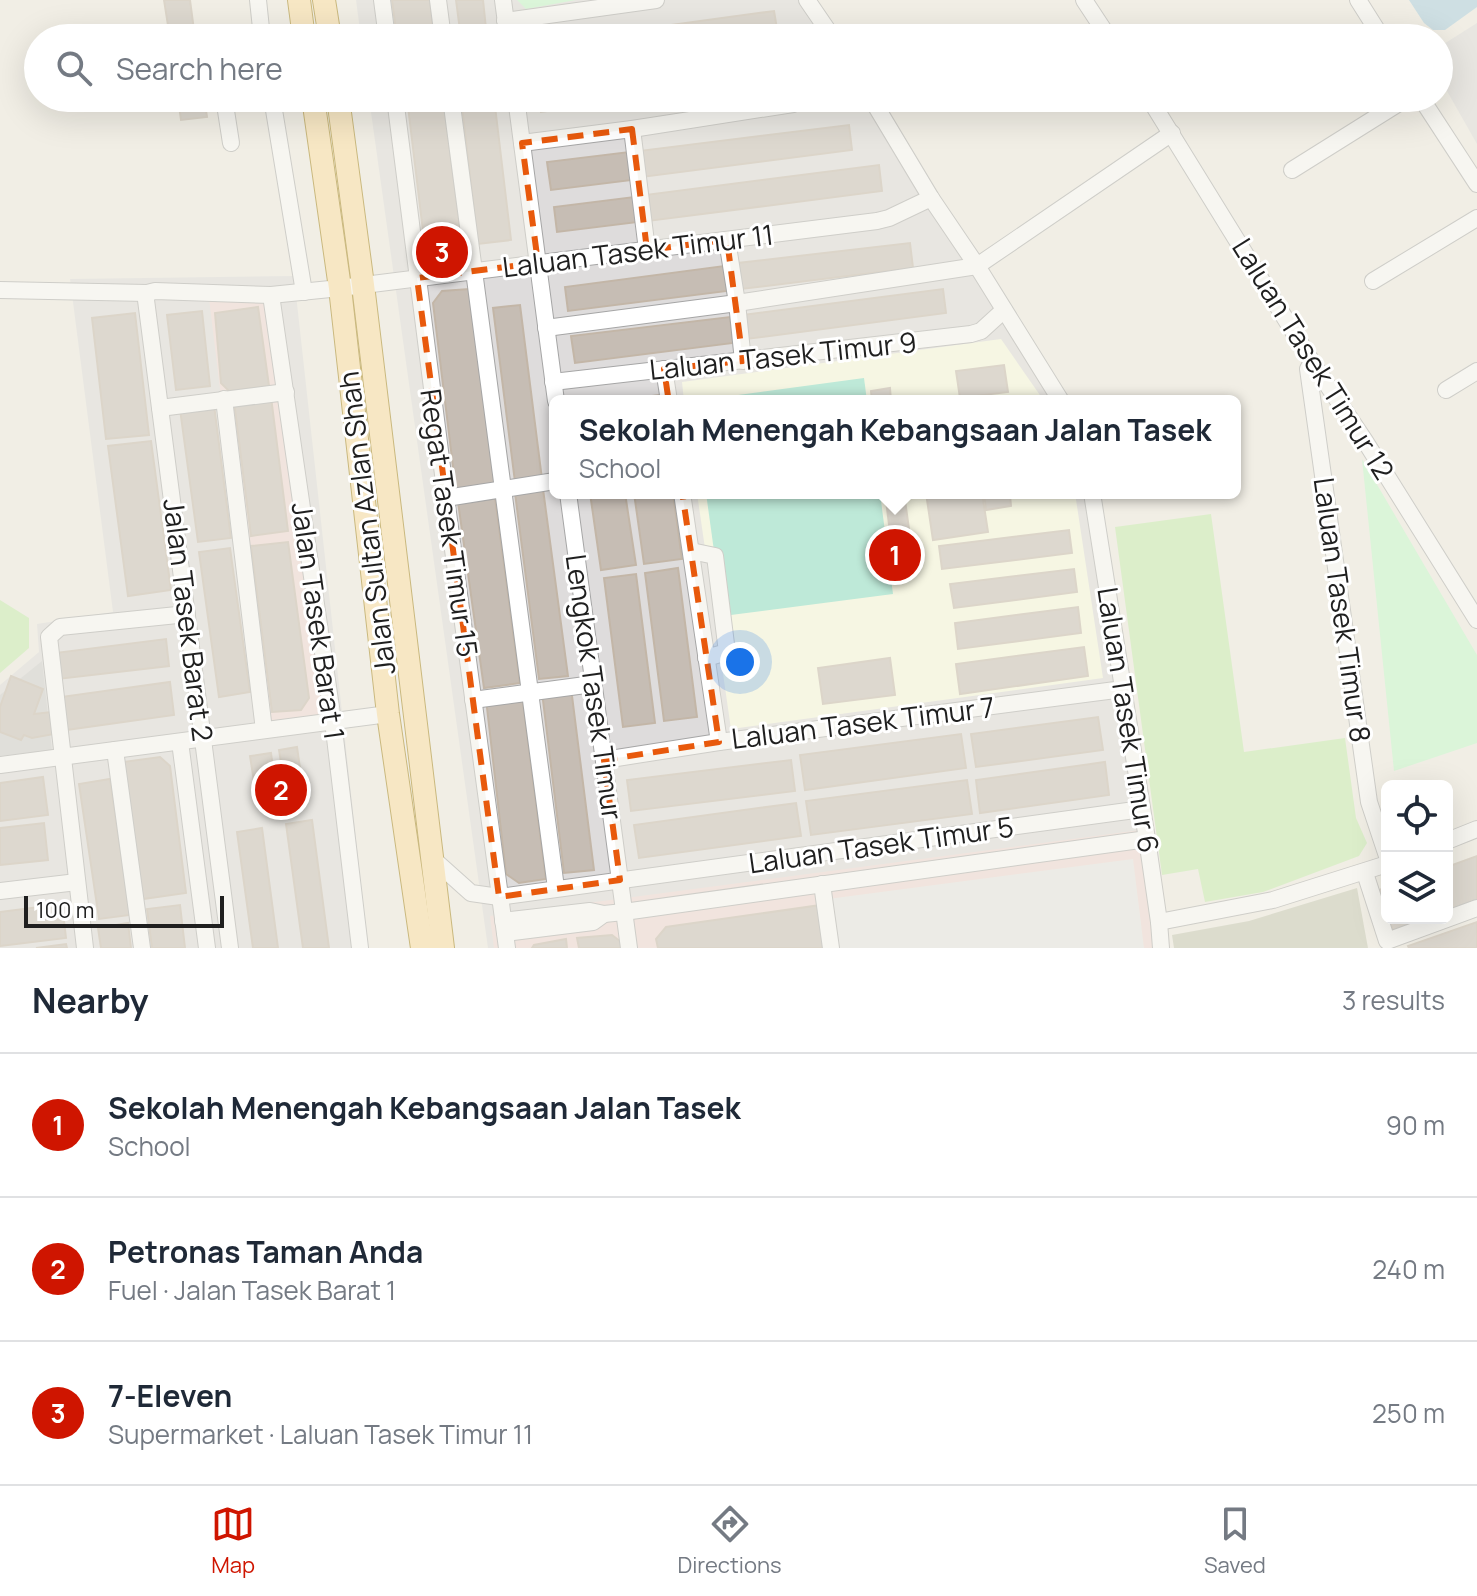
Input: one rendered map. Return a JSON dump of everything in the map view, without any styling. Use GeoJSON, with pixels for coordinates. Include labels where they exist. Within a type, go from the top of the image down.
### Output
{"type":"FeatureCollection","features":[{"type":"Feature","properties":{"kind":"main road"},"geometry":{"type":"LineString","coordinates":[[299,0],[302,24]]}},
{"type":"Feature","properties":{"kind":"main road"},"geometry":{"type":"LineString","coordinates":[[324,0],[328,24]]}},
{"type":"Feature","properties":{"kind":"main road","name":"Jalan Sultan Azlan Shah"},"geometry":{"type":"LineString","coordinates":[[315,112],[340,288],[388,714],[422,948]]}},
{"type":"Feature","properties":{"kind":"main road","name":"Jalan Sultan Azlan Shah"},"geometry":{"type":"LineString","coordinates":[[340,112],[443,948]]}},
{"type":"Feature","properties":{"kind":"street"},"geometry":{"type":"LineString","coordinates":[[258,0],[261,24]]}},
{"type":"Feature","properties":{"kind":"street"},"geometry":{"type":"LineString","coordinates":[[382,0],[385,24]]}},
{"type":"Feature","properties":{"kind":"street"},"geometry":{"type":"LineString","coordinates":[[438,0],[441,24]]}},
{"type":"Feature","properties":{"kind":"street"},"geometry":{"type":"LineString","coordinates":[[503,0],[505,24]]}},
{"type":"Feature","properties":{"kind":"street"},"geometry":{"type":"LineString","coordinates":[[536,24],[656,0]]}},
{"type":"Feature","properties":{"kind":"street"},"geometry":{"type":"LineString","coordinates":[[807,0],[823,24]]}},
{"type":"Feature","properties":{"kind":"street"},"geometry":{"type":"LineString","coordinates":[[1084,0],[1100,24]]}},
{"type":"Feature","properties":{"kind":"street"},"geometry":{"type":"LineString","coordinates":[[1358,0],[1373,24]]}},
{"type":"Feature","properties":{"kind":"street"},"geometry":{"type":"LineString","coordinates":[[226,112],[231,143]]}},
{"type":"Feature","properties":{"kind":"street"},"geometry":{"type":"LineString","coordinates":[[274,112],[304,292]]}},
{"type":"Feature","properties":{"kind":"street","name":"Regat Tasek Timur 15"},"geometry":{"type":"LineString","coordinates":[[397,112],[505,934]]}},
{"type":"Feature","properties":{"kind":"street"},"geometry":{"type":"LineString","coordinates":[[453,112],[556,888]]}},
{"type":"Feature","properties":{"kind":"street"},"geometry":{"type":"LineString","coordinates":[[518,112],[555,395]]}},
{"type":"Feature","properties":{"kind":"street"},"geometry":{"type":"LineString","coordinates":[[522,143],[741,112]]}},
{"type":"Feature","properties":{"kind":"street"},"geometry":{"type":"LineString","coordinates":[[879,112],[1057,395]]}},
{"type":"Feature","properties":{"kind":"street","name":"Laluan Tasek Timur 12"},"geometry":{"type":"LineString","coordinates":[[1158,112],[1312,362],[1477,620]]}},
{"type":"Feature","properties":{"kind":"street"},"geometry":{"type":"LineString","coordinates":[[1292,170],[1385,112]]}},
{"type":"Feature","properties":{"kind":"street"},"geometry":{"type":"LineString","coordinates":[[1430,112],[1477,184]]}},
{"type":"Feature","properties":{"kind":"street"},"geometry":{"type":"LineString","coordinates":[[632,129],[647,250]]}},
{"type":"Feature","properties":{"kind":"street"},"geometry":{"type":"LineString","coordinates":[[546,328],[737,303],[977,266],[1172,133]]}},
{"type":"Feature","properties":{"kind":"street","name":"Laluan Tasek Timur 11"},"geometry":{"type":"LineString","coordinates":[[0,290],[271,295],[304,292],[877,221],[931,198]]}},
{"type":"Feature","properties":{"kind":"street"},"geometry":{"type":"LineString","coordinates":[[1373,281],[1477,218]]}},
{"type":"Feature","properties":{"kind":"street"},"geometry":{"type":"LineString","coordinates":[[727,240],[743,361]]}},
{"type":"Feature","properties":{"kind":"street","name":"Jalan Tasek Barat 2"},"geometry":{"type":"LineString","coordinates":[[147,293],[230,948]]}},
{"type":"Feature","properties":{"kind":"street","name":"Jalan Tasek Barat 1"},"geometry":{"type":"LineString","coordinates":[[271,295],[333,721],[360,948]]}},
{"type":"Feature","properties":{"kind":"street","name":"Laluan Tasek Timur 9"},"geometry":{"type":"LineString","coordinates":[[553,382],[971,334],[981,331],[1004,310]]}},
{"type":"Feature","properties":{"kind":"street","name":"Laluan Tasek Timur 8"},"geometry":{"type":"LineString","coordinates":[[1312,362],[1308,369],[1369,802],[1386,852]]}},
{"type":"Feature","properties":{"kind":"street"},"geometry":{"type":"LineString","coordinates":[[664,369],[668,395]]}},
{"type":"Feature","properties":{"kind":"street"},"geometry":{"type":"LineString","coordinates":[[1446,390],[1477,371]]}},
{"type":"Feature","properties":{"kind":"street"},"geometry":{"type":"LineString","coordinates":[[160,408],[286,392]]}},
{"type":"Feature","properties":{"kind":"street"},"geometry":{"type":"LineString","coordinates":[[224,399],[264,730]]}},
{"type":"Feature","properties":{"kind":"street"},"geometry":{"type":"LineString","coordinates":[[446,498],[549,482]]}},
{"type":"Feature","properties":{"kind":"street","name":"Lengkok Tasek Timur"},"geometry":{"type":"LineString","coordinates":[[569,499],[629,948]]}},
{"type":"Feature","properties":{"kind":"street"},"geometry":{"type":"LineString","coordinates":[[683,499],[719,742]]}},
{"type":"Feature","properties":{"kind":"street","name":"Laluan Tasek Timur 6"},"geometry":{"type":"LineString","coordinates":[[1093,499],[1147,839],[1161,948]]}},
{"type":"Feature","properties":{"kind":"street"},"geometry":{"type":"LineString","coordinates":[[85,948],[49,637],[60,627],[187,614]]}},
{"type":"Feature","properties":{"kind":"street"},"geometry":{"type":"LineString","coordinates":[[473,700],[593,684]]}},
{"type":"Feature","properties":{"kind":"street","name":"Laluan Tasek Timur 7"},"geometry":{"type":"LineString","coordinates":[[604,760],[1123,689]]}},
{"type":"Feature","properties":{"kind":"street"},"geometry":{"type":"LineString","coordinates":[[0,765],[388,714]]}},
{"type":"Feature","properties":{"kind":"street"},"geometry":{"type":"LineString","coordinates":[[180,742],[207,948]]}},
{"type":"Feature","properties":{"kind":"street"},"geometry":{"type":"LineString","coordinates":[[115,750],[142,948]]}},
{"type":"Feature","properties":{"kind":"street","name":"Laluan Tasek Timur 5"},"geometry":{"type":"LineString","coordinates":[[620,880],[1142,809]]}},
{"type":"Feature","properties":{"kind":"street"},"geometry":{"type":"LineString","coordinates":[[1453,839],[1477,829]]}},
{"type":"Feature","properties":{"kind":"street"},"geometry":{"type":"LineString","coordinates":[[505,934],[593,922],[604,914],[1147,839]]}},
{"type":"Feature","properties":{"kind":"street"},"geometry":{"type":"LineString","coordinates":[[433,859],[471,893],[499,897],[620,880]]}},
{"type":"Feature","properties":{"kind":"street"},"geometry":{"type":"LineString","coordinates":[[1159,922],[1273,900],[1381,866]]}},
{"type":"Feature","properties":{"kind":"street"},"geometry":{"type":"LineString","coordinates":[[1365,873],[1387,945],[1477,908]]}},
{"type":"Feature","properties":{"kind":"street"},"geometry":{"type":"LineString","coordinates":[[0,891],[77,882]]}},
{"type":"Feature","properties":{"kind":"street"},"geometry":{"type":"LineString","coordinates":[[822,884],[831,948]]}},
{"type":"Feature","properties":{"kind":"highlighted area"},"geometry":{"type":"Polygon","coordinates":[[[632,129],[647,250],[727,240],[743,361],[664,369],[719,742],[604,760],[620,880],[499,897],[417,278],[538,263],[522,143],[632,129]]]}},
{"type":"Feature","properties":{"kind":"shaded area"},"geometry":{"type":"Polygon","coordinates":[[[356,0],[808,0],[824,24],[359,24],[356,0]]]}},
{"type":"Feature","properties":{"kind":"shaded area"},"geometry":{"type":"Polygon","coordinates":[[[1477,23],[1477,144],[1453,102],[1453,38],[1477,23]]]}},
{"type":"Feature","properties":{"kind":"shaded area"},"geometry":{"type":"Polygon","coordinates":[[[371,112],[881,112],[1065,395],[549,395],[549,499],[1095,499],[1164,948],[488,948],[371,112]]]}},
{"type":"Feature","properties":{"kind":"shaded area"},"geometry":{"type":"Polygon","coordinates":[[[294,276],[368,948],[0,948],[0,685],[39,652],[37,624],[113,612],[70,279],[294,276]]]}},
{"type":"Feature","properties":{"kind":"shaded area"},"geometry":{"type":"Polygon","coordinates":[[[209,298],[279,298],[338,727],[262,735],[209,298]]]}},
{"type":"Feature","properties":{"kind":"shaded area"},"geometry":{"type":"Polygon","coordinates":[[[1001,339],[1040,395],[683,395],[682,382],[1001,339]]]}},
{"type":"Feature","properties":{"kind":"shaded area"},"geometry":{"type":"Polygon","coordinates":[[[698,499],[1076,499],[1103,678],[731,729],[698,499]]]}},
{"type":"Feature","properties":{"kind":"shaded area"},"geometry":{"type":"Polygon","coordinates":[[[42,661],[52,750],[0,756],[0,695],[42,661]]]}},
{"type":"Feature","properties":{"kind":"shaded area"},"geometry":{"type":"Polygon","coordinates":[[[1148,829],[1160,948],[494,948],[490,916],[1148,829]]]}},
{"type":"Feature","properties":{"kind":"shaded area"},"geometry":{"type":"Polygon","coordinates":[[[1133,859],[1144,948],[835,948],[828,899],[1133,859]]]}},
{"type":"Feature","properties":{"kind":"shaded area"},"geometry":{"type":"Polygon","coordinates":[[[1357,888],[1368,948],[1174,948],[1172,935],[1249,921],[1357,888]]]}},
{"type":"Feature","properties":{"kind":"green space"},"geometry":{"type":"Polygon","coordinates":[[[517,0],[576,0],[526,9],[517,0]]]}},
{"type":"Feature","properties":{"kind":"green space"},"geometry":{"type":"Polygon","coordinates":[[[864,378],[866,395],[738,395],[864,378]]]}},
{"type":"Feature","properties":{"kind":"green space"},"geometry":{"type":"Polygon","coordinates":[[[1362,459],[1477,655],[1477,743],[1394,771],[1362,459]]]}},
{"type":"Feature","properties":{"kind":"green space"},"geometry":{"type":"Polygon","coordinates":[[[707,499],[881,499],[893,594],[723,616],[707,499]]]}},
{"type":"Feature","properties":{"kind":"green space"},"geometry":{"type":"Polygon","coordinates":[[[1211,514],[1244,752],[1345,738],[1356,818],[1367,843],[1359,856],[1263,892],[1205,902],[1198,869],[1162,875],[1115,527],[1211,514]]]}},
{"type":"Feature","properties":{"kind":"green space"},"geometry":{"type":"Polygon","coordinates":[[[0,600],[29,618],[29,648],[0,673],[0,600]]]}},
{"type":"Feature","properties":{"kind":"water"},"geometry":{"type":"Polygon","coordinates":[[[1409,0],[1477,0],[1477,7],[1453,24],[1424,23],[1409,0]]]}},
{"type":"Feature","properties":{"kind":"building"},"geometry":{"type":"Polygon","coordinates":[[[164,0],[190,0],[193,24],[168,24],[164,0]]]}},
{"type":"Feature","properties":{"kind":"building"},"geometry":{"type":"Polygon","coordinates":[[[392,0],[430,0],[433,24],[395,24],[392,0]]]}},
{"type":"Feature","properties":{"kind":"building"},"geometry":{"type":"Polygon","coordinates":[[[456,0],[483,0],[486,24],[459,24],[456,0]]]}},
{"type":"Feature","properties":{"kind":"building"},"geometry":{"type":"Polygon","coordinates":[[[774,11],[776,24],[678,24],[774,11]]]}},
{"type":"Feature","properties":{"kind":"building"},"geometry":{"type":"Polygon","coordinates":[[[180,112],[206,112],[207,117],[181,120],[180,112]]]}},
{"type":"Feature","properties":{"kind":"building"},"geometry":{"type":"Polygon","coordinates":[[[409,112],[445,112],[464,258],[438,263],[426,256],[409,112]]]}},
{"type":"Feature","properties":{"kind":"building"},"geometry":{"type":"Polygon","coordinates":[[[463,112],[496,112],[511,240],[478,244],[463,112]]]}},
{"type":"Feature","properties":{"kind":"building"},"geometry":{"type":"Polygon","coordinates":[[[849,125],[852,150],[642,177],[639,151],[849,125]]]}},
{"type":"Feature","properties":{"kind":"building"},"geometry":{"type":"Polygon","coordinates":[[[629,152],[632,180],[551,190],[547,162],[629,152]]]}},
{"type":"Feature","properties":{"kind":"building"},"geometry":{"type":"Polygon","coordinates":[[[879,165],[882,191],[648,221],[645,195],[879,165]]]}},
{"type":"Feature","properties":{"kind":"building"},"geometry":{"type":"Polygon","coordinates":[[[634,197],[638,222],[557,232],[554,207],[634,197]]]}},
{"type":"Feature","properties":{"kind":"building"},"geometry":{"type":"Polygon","coordinates":[[[910,243],[913,268],[741,289],[738,263],[910,243]]]}},
{"type":"Feature","properties":{"kind":"building"},"geometry":{"type":"Polygon","coordinates":[[[724,266],[727,291],[568,311],[565,287],[724,266]]]}},
{"type":"Feature","properties":{"kind":"building"},"geometry":{"type":"Polygon","coordinates":[[[469,289],[495,487],[456,491],[433,303],[442,291],[469,289]]]}},
{"type":"Feature","properties":{"kind":"building"},"geometry":{"type":"Polygon","coordinates":[[[943,289],[946,313],[746,339],[742,315],[943,289]]]}},
{"type":"Feature","properties":{"kind":"building"},"geometry":{"type":"Polygon","coordinates":[[[520,305],[542,479],[515,482],[493,308],[520,305]]]}},
{"type":"Feature","properties":{"kind":"building"},"geometry":{"type":"Polygon","coordinates":[[[258,307],[269,386],[229,391],[221,383],[215,313],[258,307]]]}},
{"type":"Feature","properties":{"kind":"building"},"geometry":{"type":"Polygon","coordinates":[[[202,311],[210,386],[176,390],[167,315],[202,311]]]}},
{"type":"Feature","properties":{"kind":"building"},"geometry":{"type":"Polygon","coordinates":[[[135,313],[149,435],[106,439],[92,318],[135,313]]]}},
{"type":"Feature","properties":{"kind":"building"},"geometry":{"type":"Polygon","coordinates":[[[730,317],[733,343],[575,363],[571,336],[730,317]]]}},
{"type":"Feature","properties":{"kind":"building"},"geometry":{"type":"Polygon","coordinates":[[[1004,365],[1008,392],[960,395],[956,371],[1004,365]]]}},
{"type":"Feature","properties":{"kind":"building"},"geometry":{"type":"Polygon","coordinates":[[[890,388],[891,395],[871,395],[871,391],[890,388]]]}},
{"type":"Feature","properties":{"kind":"building"},"geometry":{"type":"Polygon","coordinates":[[[271,397],[288,531],[251,536],[234,402],[271,397]]]}},
{"type":"Feature","properties":{"kind":"building"},"geometry":{"type":"Polygon","coordinates":[[[214,405],[231,538],[198,542],[180,409],[214,405]]]}},
{"type":"Feature","properties":{"kind":"building"},"geometry":{"type":"Polygon","coordinates":[[[151,441],[171,590],[128,596],[108,446],[151,441]]]}},
{"type":"Feature","properties":{"kind":"building"},"geometry":{"type":"Polygon","coordinates":[[[543,489],[568,676],[539,679],[515,493],[543,489]]]}},
{"type":"Feature","properties":{"kind":"building"},"geometry":{"type":"Polygon","coordinates":[[[495,497],[520,683],[484,688],[458,502],[495,497]]]}},
{"type":"Feature","properties":{"kind":"building"},"geometry":{"type":"Polygon","coordinates":[[[591,499],[626,499],[636,565],[601,570],[591,499]]]}},
{"type":"Feature","properties":{"kind":"building"},"geometry":{"type":"Polygon","coordinates":[[[635,499],[674,499],[682,559],[644,564],[635,499]]]}},
{"type":"Feature","properties":{"kind":"building"},"geometry":{"type":"Polygon","coordinates":[[[886,499],[905,499],[909,529],[890,532],[886,499]]]}},
{"type":"Feature","properties":{"kind":"building"},"geometry":{"type":"Polygon","coordinates":[[[927,499],[983,499],[988,532],[933,540],[927,499]]]}},
{"type":"Feature","properties":{"kind":"building"},"geometry":{"type":"Polygon","coordinates":[[[985,499],[1010,499],[1011,506],[986,510],[985,499]]]}},
{"type":"Feature","properties":{"kind":"building"},"geometry":{"type":"Polygon","coordinates":[[[1069,530],[1072,553],[942,569],[939,546],[1069,530]]]}},
{"type":"Feature","properties":{"kind":"building"},"geometry":{"type":"Polygon","coordinates":[[[288,542],[309,698],[301,710],[272,712],[251,546],[288,542]]]}},
{"type":"Feature","properties":{"kind":"building"},"geometry":{"type":"Polygon","coordinates":[[[230,548],[250,692],[219,697],[199,552],[230,548]]]}},
{"type":"Feature","properties":{"kind":"building"},"geometry":{"type":"Polygon","coordinates":[[[678,568],[697,717],[664,721],[645,573],[678,568]]]}},
{"type":"Feature","properties":{"kind":"building"},"geometry":{"type":"Polygon","coordinates":[[[1074,569],[1077,592],[954,608],[950,584],[1074,569]]]}},
{"type":"Feature","properties":{"kind":"building"},"geometry":{"type":"Polygon","coordinates":[[[636,574],[655,723],[623,727],[604,578],[636,574]]]}},
{"type":"Feature","properties":{"kind":"building"},"geometry":{"type":"Polygon","coordinates":[[[1078,607],[1081,633],[958,649],[955,623],[1078,607]]]}},
{"type":"Feature","properties":{"kind":"building"},"geometry":{"type":"Polygon","coordinates":[[[166,639],[169,666],[58,679],[55,653],[166,639]]]}},
{"type":"Feature","properties":{"kind":"building"},"geometry":{"type":"Polygon","coordinates":[[[1084,647],[1088,676],[960,694],[956,664],[1084,647]]]}},
{"type":"Feature","properties":{"kind":"building"},"geometry":{"type":"Polygon","coordinates":[[[890,658],[895,695],[823,704],[818,668],[890,658]]]}},
{"type":"Feature","properties":{"kind":"building"},"geometry":{"type":"Polygon","coordinates":[[[11,676],[43,689],[34,714],[51,712],[54,734],[32,738],[24,735],[21,740],[0,732],[0,707],[11,676]]]}},
{"type":"Feature","properties":{"kind":"building"},"geometry":{"type":"Polygon","coordinates":[[[170,682],[174,715],[66,730],[61,697],[170,682]]]}},
{"type":"Feature","properties":{"kind":"building"},"geometry":{"type":"Polygon","coordinates":[[[571,688],[594,870],[564,873],[542,692],[571,688]]]}},
{"type":"Feature","properties":{"kind":"building"},"geometry":{"type":"Polygon","coordinates":[[[522,695],[546,879],[519,883],[506,874],[486,699],[522,695]]]}},
{"type":"Feature","properties":{"kind":"building"},"geometry":{"type":"Polygon","coordinates":[[[1098,717],[1103,750],[976,767],[971,734],[1098,717]]]}},
{"type":"Feature","properties":{"kind":"building"},"geometry":{"type":"Polygon","coordinates":[[[961,734],[966,768],[805,790],[800,755],[961,734]]]}},
{"type":"Feature","properties":{"kind":"building"},"geometry":{"type":"Polygon","coordinates":[[[297,747],[304,796],[286,799],[283,777],[274,778],[272,763],[281,762],[279,750],[297,747]]]}},
{"type":"Feature","properties":{"kind":"building"},"geometry":{"type":"Polygon","coordinates":[[[271,753],[277,798],[257,801],[250,756],[271,753]]]}},
{"type":"Feature","properties":{"kind":"building"},"geometry":{"type":"Polygon","coordinates":[[[160,757],[170,766],[186,893],[143,899],[123,762],[160,757]]]}},
{"type":"Feature","properties":{"kind":"building"},"geometry":{"type":"Polygon","coordinates":[[[791,760],[795,791],[631,811],[627,780],[791,760]]]}},
{"type":"Feature","properties":{"kind":"building"},"geometry":{"type":"Polygon","coordinates":[[[1105,762],[1109,795],[980,813],[976,780],[1105,762]]]}},
{"type":"Feature","properties":{"kind":"building"},"geometry":{"type":"Polygon","coordinates":[[[43,777],[48,815],[0,821],[0,783],[43,777]]]}},
{"type":"Feature","properties":{"kind":"building"},"geometry":{"type":"Polygon","coordinates":[[[110,779],[130,915],[99,919],[79,784],[110,779]]]}},
{"type":"Feature","properties":{"kind":"building"},"geometry":{"type":"Polygon","coordinates":[[[967,780],[972,814],[811,835],[806,801],[967,780]]]}},
{"type":"Feature","properties":{"kind":"building"},"geometry":{"type":"Polygon","coordinates":[[[796,803],[801,836],[639,858],[634,825],[796,803]]]}},
{"type":"Feature","properties":{"kind":"building"},"geometry":{"type":"Polygon","coordinates":[[[312,820],[329,948],[303,948],[286,824],[312,820]]]}},
{"type":"Feature","properties":{"kind":"building"},"geometry":{"type":"Polygon","coordinates":[[[44,823],[48,860],[0,865],[0,828],[44,823]]]}},
{"type":"Feature","properties":{"kind":"building"},"geometry":{"type":"Polygon","coordinates":[[[262,828],[278,948],[253,948],[237,832],[262,828]]]}},
{"type":"Feature","properties":{"kind":"building"},"geometry":{"type":"Polygon","coordinates":[[[1477,856],[1477,902],[1453,910],[1453,865],[1477,856]]]}},
{"type":"Feature","properties":{"kind":"building"},"geometry":{"type":"Polygon","coordinates":[[[62,904],[66,938],[0,946],[0,912],[62,904]]]}},
{"type":"Feature","properties":{"kind":"building"},"geometry":{"type":"Polygon","coordinates":[[[180,905],[185,948],[152,948],[147,909],[180,905]]]}},
{"type":"Feature","properties":{"kind":"building"},"geometry":{"type":"Polygon","coordinates":[[[821,905],[826,944],[822,948],[658,948],[656,939],[666,927],[821,905]]]}},
{"type":"Feature","properties":{"kind":"building"},"geometry":{"type":"Polygon","coordinates":[[[1477,922],[1477,948],[1408,946],[1477,922]]]}},
{"type":"Feature","properties":{"kind":"building"},"geometry":{"type":"Polygon","coordinates":[[[128,923],[131,948],[101,948],[98,928],[128,923]]]}},
{"type":"Feature","properties":{"kind":"building"},"geometry":{"type":"Polygon","coordinates":[[[1391,924],[1412,924],[1393,931],[1391,924]]]}},
{"type":"Feature","properties":{"kind":"building"},"geometry":{"type":"Polygon","coordinates":[[[612,935],[621,942],[622,948],[579,948],[577,938],[612,935]]]}},
{"type":"Feature","properties":{"kind":"building"},"geometry":{"type":"Polygon","coordinates":[[[566,939],[567,948],[532,948],[534,945],[566,939]]]}},
{"type":"Feature","properties":{"kind":"building"},"geometry":{"type":"Polygon","coordinates":[[[66,944],[67,948],[36,948],[66,944]]]}},
{"type":"Feature","properties":{"kind":"place","name":"7-Eleven"},"geometry":{"type":"Point","coordinates":[442,252]}},
{"type":"Feature","properties":{"kind":"place","name":"Sekolah Menengah Kebangsaan Jalan Tasek"},"geometry":{"type":"Point","coordinates":[895,555]}},
{"type":"Feature","properties":{"kind":"place","name":"Petronas Taman Anda"},"geometry":{"type":"Point","coordinates":[281,790]}}]}
